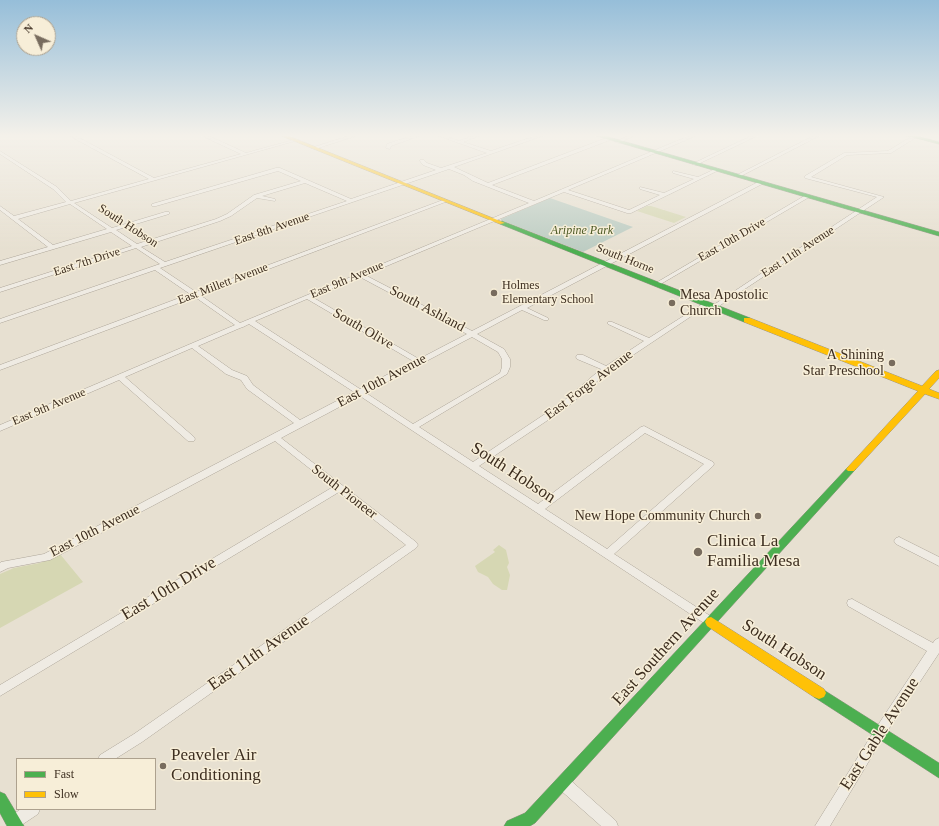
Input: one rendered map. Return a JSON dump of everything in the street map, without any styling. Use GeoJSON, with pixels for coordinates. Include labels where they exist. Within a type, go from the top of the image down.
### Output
{"type":"FeatureCollection","features":[{"type":"Feature","properties":{"kind":"street","name":"South Hobson"},"geometry":{"type":"LineString","coordinates":[[33,174],[55,188],[62,197],[70,203],[165,266]]}},
{"type":"Feature","properties":{"kind":"street"},"geometry":{"type":"LineString","coordinates":[[142,174],[154,180]]}},
{"type":"Feature","properties":{"kind":"street"},"geometry":{"type":"LineString","coordinates":[[14,218],[177,174]]}},
{"type":"Feature","properties":{"kind":"street"},"geometry":{"type":"LineString","coordinates":[[0,263],[167,212],[152,204],[205,192],[264,174]]}},
{"type":"Feature","properties":{"kind":"street"},"geometry":{"type":"LineString","coordinates":[[289,174],[352,201]]}},
{"type":"Feature","properties":{"kind":"street","name":"South Horne"},"geometry":{"type":"LineString","coordinates":[[376,174],[939,396]]}},
{"type":"Feature","properties":{"kind":"street","name":"East 8th Avenue"},"geometry":{"type":"LineString","coordinates":[[0,321],[165,266],[431,174]]}},
{"type":"Feature","properties":{"kind":"street"},"geometry":{"type":"LineString","coordinates":[[464,174],[535,203]]}},
{"type":"Feature","properties":{"kind":"street"},"geometry":{"type":"LineString","coordinates":[[488,184],[516,174]]}},
{"type":"Feature","properties":{"kind":"street","name":"East 9th Avenue"},"geometry":{"type":"LineString","coordinates":[[0,428],[250,321],[604,174]]}},
{"type":"Feature","properties":{"kind":"street"},"geometry":{"type":"LineString","coordinates":[[680,174],[699,179]]}},
{"type":"Feature","properties":{"kind":"street"},"geometry":{"type":"LineString","coordinates":[[564,190],[629,212],[710,174]]}},
{"type":"Feature","properties":{"kind":"street"},"geometry":{"type":"LineString","coordinates":[[729,174],[939,234]]}},
{"type":"Feature","properties":{"kind":"street"},"geometry":{"type":"LineString","coordinates":[[737,176],[742,174]]}},
{"type":"Feature","properties":{"kind":"street","name":"East 11th Avenue"},"geometry":{"type":"LineString","coordinates":[[710,305],[881,197],[807,177],[813,174]]}},
{"type":"Feature","properties":{"kind":"street","name":"East 7th Drive"},"geometry":{"type":"LineString","coordinates":[[0,290],[224,218],[256,196],[306,181]]}},
{"type":"Feature","properties":{"kind":"street","name":"East 10th Avenue"},"geometry":{"type":"LineString","coordinates":[[0,568],[46,557],[760,183]]}},
{"type":"Feature","properties":{"kind":"street"},"geometry":{"type":"LineString","coordinates":[[642,188],[665,195]]}},
{"type":"Feature","properties":{"kind":"street"},"geometry":{"type":"LineString","coordinates":[[256,196],[273,200]]}},
{"type":"Feature","properties":{"kind":"street","name":"East 10th Drive"},"geometry":{"type":"LineString","coordinates":[[657,284],[808,196]]}},
{"type":"Feature","properties":{"kind":"street","name":"East Millett Avenue"},"geometry":{"type":"LineString","coordinates":[[0,368],[445,201]]}},
{"type":"Feature","properties":{"kind":"street"},"geometry":{"type":"LineString","coordinates":[[0,208],[52,247]]}},
{"type":"Feature","properties":{"kind":"street","name":"South Hobson"},"geometry":{"type":"LineString","coordinates":[[156,268],[241,326]]}},
{"type":"Feature","properties":{"kind":"street","name":"South Ashland"},"geometry":{"type":"LineString","coordinates":[[361,275],[472,333]]}},
{"type":"Feature","properties":{"kind":"street","name":"South Olive"},"geometry":{"type":"LineString","coordinates":[[308,297],[418,361]]}},
{"type":"Feature","properties":{"kind":"street","name":"East Forge Avenue"},"geometry":{"type":"LineString","coordinates":[[473,466],[563,406],[606,369],[710,305]]}},
{"type":"Feature","properties":{"kind":"street"},"geometry":{"type":"LineString","coordinates":[[521,307],[546,319]]}},
{"type":"Feature","properties":{"kind":"street","name":"South Hobson"},"geometry":{"type":"LineString","coordinates":[[250,321],[939,771]]}},
{"type":"Feature","properties":{"kind":"street"},"geometry":{"type":"LineString","coordinates":[[610,323],[650,341]]}},
{"type":"Feature","properties":{"kind":"street"},"geometry":{"type":"LineString","coordinates":[[413,427],[503,374],[506,367],[506,359],[501,351],[472,333]]}},
{"type":"Feature","properties":{"kind":"street"},"geometry":{"type":"LineString","coordinates":[[194,346],[229,372],[244,378],[250,387],[300,424]]}},
{"type":"Feature","properties":{"kind":"street"},"geometry":{"type":"LineString","coordinates":[[580,357],[606,369]]}},
{"type":"Feature","properties":{"kind":"street","name":"East Southern Avenue"},"geometry":{"type":"LineString","coordinates":[[512,826],[529,822],[939,373]]}},
{"type":"Feature","properties":{"kind":"street"},"geometry":{"type":"LineString","coordinates":[[120,377],[191,439]]}},
{"type":"Feature","properties":{"kind":"street"},"geometry":{"type":"LineString","coordinates":[[538,509],[644,429],[710,464],[607,554]]}},
{"type":"Feature","properties":{"kind":"street","name":"South Pioneer"},"geometry":{"type":"LineString","coordinates":[[275,438],[413,545]]}},
{"type":"Feature","properties":{"kind":"street","name":"East 10th Drive"},"geometry":{"type":"LineString","coordinates":[[0,691],[338,488]]}},
{"type":"Feature","properties":{"kind":"street"},"geometry":{"type":"LineString","coordinates":[[898,542],[939,562]]}},
{"type":"Feature","properties":{"kind":"street","name":"East 11th Avenue"},"geometry":{"type":"LineString","coordinates":[[106,758],[138,738],[413,545]]}},
{"type":"Feature","properties":{"kind":"street"},"geometry":{"type":"LineString","coordinates":[[852,603],[937,647]]}},
{"type":"Feature","properties":{"kind":"street","name":"East Gable Avenue"},"geometry":{"type":"LineString","coordinates":[[822,826],[880,732],[937,647]]}},
{"type":"Feature","properties":{"kind":"street"},"geometry":{"type":"LineString","coordinates":[[563,783],[611,826]]}},
{"type":"Feature","properties":{"kind":"street"},"geometry":{"type":"LineString","coordinates":[[0,799],[14,825],[32,810]]}},
{"type":"Feature","properties":{"kind":"green space"},"geometry":{"type":"Polygon","coordinates":[[[647,206],[686,217],[674,223],[637,211],[647,206]]]}},
{"type":"Feature","properties":{"kind":"green space"},"geometry":{"type":"Polygon","coordinates":[[[499,545],[506,550],[509,563],[507,567],[510,575],[507,590],[502,590],[493,584],[488,577],[478,572],[475,566],[495,552],[493,550],[499,545]]]}},
{"type":"Feature","properties":{"kind":"green space"},"geometry":{"type":"Polygon","coordinates":[[[60,554],[83,582],[0,628],[0,574],[14,568],[40,563],[60,554]]]}},
{"type":"Feature","properties":{"kind":"shaded area","name":"Aripine Park"},"geometry":{"type":"Polygon","coordinates":[[[550,198],[633,227],[583,252],[501,220],[550,198]]]}},
{"type":"Feature","properties":{"kind":"traffic: fast"},"geometry":{"type":"LineString","coordinates":[[729,174],[939,234]]}},
{"type":"Feature","properties":{"kind":"traffic: fast"},"geometry":{"type":"LineString","coordinates":[[502,223],[747,320]]}},
{"type":"Feature","properties":{"kind":"traffic: fast"},"geometry":{"type":"LineString","coordinates":[[512,826],[530,818],[851,469]]}},
{"type":"Feature","properties":{"kind":"traffic: fast"},"geometry":{"type":"LineString","coordinates":[[819,693],[939,771]]}},
{"type":"Feature","properties":{"kind":"traffic: fast"},"geometry":{"type":"LineString","coordinates":[[0,799],[16,826]]}},
{"type":"Feature","properties":{"kind":"traffic: slow"},"geometry":{"type":"LineString","coordinates":[[378,174],[502,223]]}},
{"type":"Feature","properties":{"kind":"traffic: slow"},"geometry":{"type":"LineString","coordinates":[[747,320],[939,396]]}},
{"type":"Feature","properties":{"kind":"traffic: slow"},"geometry":{"type":"LineString","coordinates":[[851,469],[939,373]]}},
{"type":"Feature","properties":{"kind":"traffic: slow"},"geometry":{"type":"LineString","coordinates":[[711,622],[819,693]]}},
{"type":"Feature","properties":{"kind":"place","name":"Holmes Elementary School"},"geometry":{"type":"Point","coordinates":[494,293]}},
{"type":"Feature","properties":{"kind":"place","name":"Mesa Apostolic Church"},"geometry":{"type":"Point","coordinates":[672,303]}},
{"type":"Feature","properties":{"kind":"place","name":"A Shining Star Preschool"},"geometry":{"type":"Point","coordinates":[892,363]}},
{"type":"Feature","properties":{"kind":"place","name":"New Hope Community Church"},"geometry":{"type":"Point","coordinates":[758,516]}},
{"type":"Feature","properties":{"kind":"place","name":"Clinica La Familia Mesa"},"geometry":{"type":"Point","coordinates":[698,552]}},
{"type":"Feature","properties":{"kind":"place","name":"Peaveler Air Conditioning"},"geometry":{"type":"Point","coordinates":[163,766]}}]}
